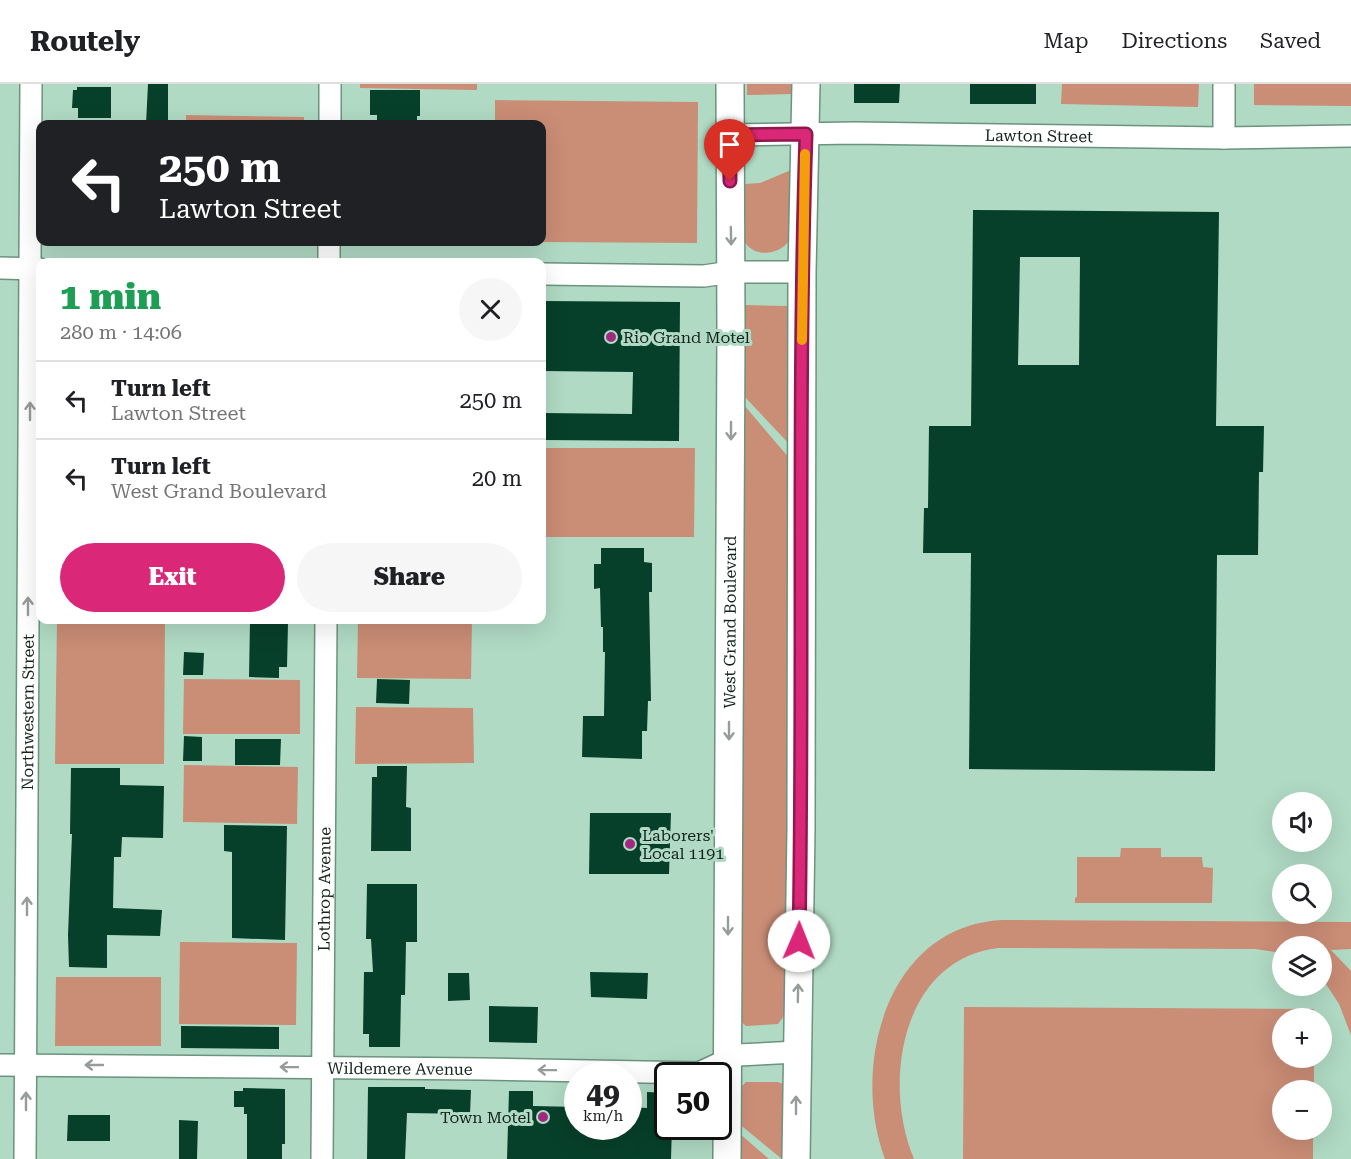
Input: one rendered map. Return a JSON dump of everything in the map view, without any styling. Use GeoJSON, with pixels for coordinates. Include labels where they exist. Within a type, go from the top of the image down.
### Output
{"type":"FeatureCollection","features":[{"type":"Feature","properties":{"kind":"main road","name":"West Grand Boulevard"},"geometry":{"type":"LineString","coordinates":[[727,1159],[730,84]]}},
{"type":"Feature","properties":{"kind":"main road"},"geometry":{"type":"LineString","coordinates":[[796,1159],[801,830],[802,272],[806,84]]}},
{"type":"Feature","properties":{"kind":"street","name":"Northwestern Street"},"geometry":{"type":"LineString","coordinates":[[25,1159],[35,269],[31,84]]}},
{"type":"Feature","properties":{"kind":"street"},"geometry":{"type":"LineString","coordinates":[[330,84],[330,120]]}},
{"type":"Feature","properties":{"kind":"street"},"geometry":{"type":"LineString","coordinates":[[1224,84],[1224,138]]}},
{"type":"Feature","properties":{"kind":"street","name":"Lawton Street"},"geometry":{"type":"LineString","coordinates":[[729,135],[1224,138],[1351,136]]}},
{"type":"Feature","properties":{"kind":"street"},"geometry":{"type":"LineString","coordinates":[[0,268],[35,269]]}},
{"type":"Feature","properties":{"kind":"street"},"geometry":{"type":"LineString","coordinates":[[546,274],[704,276],[731,272],[802,272]]}},
{"type":"Feature","properties":{"kind":"street","name":"Lothrop Avenue"},"geometry":{"type":"LineString","coordinates":[[322,1159],[326,624]]}},
{"type":"Feature","properties":{"kind":"street","name":"Wildemere Avenue"},"geometry":{"type":"LineString","coordinates":[[0,1065],[699,1073],[738,1055],[796,1052]]}},
{"type":"Feature","properties":{"kind":"shaded area"},"geometry":{"type":"Polygon","coordinates":[[[360,84],[477,84],[477,90],[360,88],[360,84]]]}},
{"type":"Feature","properties":{"kind":"shaded area"},"geometry":{"type":"Polygon","coordinates":[[[747,84],[793,84],[793,94],[747,95],[747,84]]]}},
{"type":"Feature","properties":{"kind":"shaded area"},"geometry":{"type":"Polygon","coordinates":[[[1062,84],[1199,84],[1198,107],[1061,104],[1062,84]]]}},
{"type":"Feature","properties":{"kind":"shaded area"},"geometry":{"type":"Polygon","coordinates":[[[1254,84],[1351,84],[1351,106],[1254,105],[1254,84]]]}},
{"type":"Feature","properties":{"kind":"shaded area"},"geometry":{"type":"Polygon","coordinates":[[[495,100],[698,102],[697,243],[546,242],[546,120],[495,120],[495,100]]]}},
{"type":"Feature","properties":{"kind":"shaded area"},"geometry":{"type":"Polygon","coordinates":[[[186,115],[304,117],[304,120],[186,120],[186,115]]]}},
{"type":"Feature","properties":{"kind":"shaded area"},"geometry":{"type":"Polygon","coordinates":[[[791,170],[792,220],[788,242],[776,251],[754,250],[748,246],[743,235],[745,184],[760,183],[791,170]]]}},
{"type":"Feature","properties":{"kind":"shaded area"},"geometry":{"type":"Polygon","coordinates":[[[744,305],[790,306],[792,447],[743,395],[744,305]]]}},
{"type":"Feature","properties":{"kind":"shaded area"},"geometry":{"type":"Polygon","coordinates":[[[744,405],[790,459],[786,1008],[778,1024],[746,1026],[738,1019],[744,405]]]}},
{"type":"Feature","properties":{"kind":"shaded area"},"geometry":{"type":"Polygon","coordinates":[[[546,448],[695,448],[694,537],[546,537],[546,448]]]}},
{"type":"Feature","properties":{"kind":"shaded area"},"geometry":{"type":"Polygon","coordinates":[[[57,624],[165,624],[164,764],[55,764],[57,624]]]}},
{"type":"Feature","properties":{"kind":"shaded area"},"geometry":{"type":"Polygon","coordinates":[[[358,624],[472,624],[471,679],[357,678],[358,624]]]}},
{"type":"Feature","properties":{"kind":"shaded area"},"geometry":{"type":"Polygon","coordinates":[[[184,679],[300,680],[300,734],[183,734],[184,679]]]}},
{"type":"Feature","properties":{"kind":"shaded area"},"geometry":{"type":"Polygon","coordinates":[[[356,707],[473,708],[474,763],[355,764],[356,707]]]}},
{"type":"Feature","properties":{"kind":"shaded area"},"geometry":{"type":"Polygon","coordinates":[[[184,765],[298,767],[297,824],[183,822],[184,765]]]}},
{"type":"Feature","properties":{"kind":"shaded area"},"geometry":{"type":"Polygon","coordinates":[[[1121,848],[1161,848],[1161,857],[1202,857],[1203,867],[1213,868],[1212,903],[1075,903],[1077,857],[1120,857],[1121,848]]]}},
{"type":"Feature","properties":{"kind":"shaded area"},"geometry":{"type":"Polygon","coordinates":[[[1004,920],[1272,922],[1272,924],[1351,922],[1351,949],[1332,950],[1332,936],[1272,936],[1272,952],[1255,949],[998,948],[965,957],[939,975],[920,1000],[908,1030],[901,1062],[900,1096],[904,1129],[914,1159],[885,1159],[875,1122],[872,1083],[876,1044],[888,1006],[906,973],[931,946],[964,928],[1004,920]]]}},
{"type":"Feature","properties":{"kind":"shaded area"},"geometry":{"type":"Polygon","coordinates":[[[180,942],[297,943],[296,1025],[179,1024],[180,942]]]}},
{"type":"Feature","properties":{"kind":"shaded area"},"geometry":{"type":"Polygon","coordinates":[[[1332,951],[1351,971],[1351,1035],[1339,1004],[1332,993],[1332,951]]]}},
{"type":"Feature","properties":{"kind":"shaded area"},"geometry":{"type":"Polygon","coordinates":[[[56,977],[161,977],[161,1046],[55,1046],[56,977]]]}},
{"type":"Feature","properties":{"kind":"shaded area"},"geometry":{"type":"Polygon","coordinates":[[[964,1007],[1272,1009],[1272,1068],[1314,1068],[1314,1080],[1272,1080],[1272,1140],[1313,1140],[1313,1159],[963,1159],[964,1007]]]}},
{"type":"Feature","properties":{"kind":"shaded area"},"geometry":{"type":"Polygon","coordinates":[[[746,1082],[778,1082],[785,1085],[787,1159],[782,1159],[738,1123],[739,1089],[746,1082]]]}},
{"type":"Feature","properties":{"kind":"shaded area"},"geometry":{"type":"Polygon","coordinates":[[[740,1134],[769,1159],[739,1159],[740,1134]]]}},
{"type":"Feature","properties":{"kind":"building"},"geometry":{"type":"Polygon","coordinates":[[[148,84],[168,84],[168,120],[146,120],[148,84]]]}},
{"type":"Feature","properties":{"kind":"building"},"geometry":{"type":"Polygon","coordinates":[[[854,84],[900,84],[899,103],[854,103],[854,84]]]}},
{"type":"Feature","properties":{"kind":"building"},"geometry":{"type":"Polygon","coordinates":[[[970,84],[1036,84],[1036,104],[970,104],[970,84]]]}},
{"type":"Feature","properties":{"kind":"building"},"geometry":{"type":"Polygon","coordinates":[[[77,87],[111,87],[111,118],[78,118],[78,108],[72,108],[73,90],[77,90],[77,87]]]}},
{"type":"Feature","properties":{"kind":"building"},"geometry":{"type":"Polygon","coordinates":[[[370,90],[420,90],[420,116],[417,116],[417,120],[377,120],[377,115],[370,115],[370,90]]]}},
{"type":"Feature","properties":{"kind":"building"},"geometry":{"type":"Polygon","coordinates":[[[973,210],[1219,212],[1216,426],[1264,426],[1263,472],[1259,472],[1258,555],[1217,555],[1215,771],[969,769],[971,553],[923,553],[924,508],[928,508],[929,426],[971,426],[973,210]],[[1020,257],[1018,365],[1079,365],[1080,257],[1020,257]]]}},
{"type":"Feature","properties":{"kind":"building","name":"Rio Grand Motel"},"geometry":{"type":"Polygon","coordinates":[[[546,301],[680,302],[679,441],[546,440],[546,413],[632,414],[633,372],[546,371],[546,301]]]}},
{"type":"Feature","properties":{"kind":"building"},"geometry":{"type":"Polygon","coordinates":[[[601,548],[644,548],[644,562],[652,563],[652,592],[649,592],[651,701],[648,701],[647,731],[642,731],[642,759],[582,757],[583,716],[604,716],[605,652],[603,652],[603,627],[601,627],[600,588],[594,589],[594,564],[601,564],[601,548]]]}},
{"type":"Feature","properties":{"kind":"building"},"geometry":{"type":"Polygon","coordinates":[[[250,624],[288,624],[287,667],[279,667],[279,678],[249,677],[250,624]]]}},
{"type":"Feature","properties":{"kind":"building"},"geometry":{"type":"Polygon","coordinates":[[[184,652],[204,653],[203,675],[183,675],[184,652]]]}},
{"type":"Feature","properties":{"kind":"building"},"geometry":{"type":"Polygon","coordinates":[[[377,679],[410,680],[409,704],[376,703],[377,679]]]}},
{"type":"Feature","properties":{"kind":"building"},"geometry":{"type":"Polygon","coordinates":[[[184,736],[202,737],[202,761],[183,761],[184,736]]]}},
{"type":"Feature","properties":{"kind":"building"},"geometry":{"type":"Polygon","coordinates":[[[235,739],[281,739],[280,765],[235,765],[235,739]]]}},
{"type":"Feature","properties":{"kind":"building"},"geometry":{"type":"Polygon","coordinates":[[[377,766],[407,766],[406,807],[411,808],[411,851],[371,851],[372,777],[377,777],[377,766]]]}},
{"type":"Feature","properties":{"kind":"building"},"geometry":{"type":"Polygon","coordinates":[[[71,768],[120,768],[120,785],[164,786],[163,838],[122,837],[121,857],[114,857],[113,908],[162,910],[160,936],[107,935],[107,968],[69,967],[71,768]]]}},
{"type":"Feature","properties":{"kind":"building","name":"Laborers' Local 1191"},"geometry":{"type":"Polygon","coordinates":[[[590,813],[671,813],[669,874],[589,874],[590,813]]]}},
{"type":"Feature","properties":{"kind":"building"},"geometry":{"type":"Polygon","coordinates":[[[224,825],[287,826],[285,940],[232,938],[232,852],[224,851],[224,825]]]}},
{"type":"Feature","properties":{"kind":"building"},"geometry":{"type":"Polygon","coordinates":[[[367,884],[417,884],[417,942],[406,942],[405,995],[401,995],[400,1047],[369,1047],[369,1034],[363,1034],[364,972],[373,972],[371,939],[366,939],[367,884]]]}},
{"type":"Feature","properties":{"kind":"building"},"geometry":{"type":"Polygon","coordinates":[[[590,972],[648,973],[647,999],[591,997],[590,972]]]}},
{"type":"Feature","properties":{"kind":"building"},"geometry":{"type":"Polygon","coordinates":[[[448,973],[469,973],[470,1000],[448,1001],[448,973]]]}},
{"type":"Feature","properties":{"kind":"building"},"geometry":{"type":"Polygon","coordinates":[[[489,1006],[538,1007],[537,1043],[489,1042],[489,1006]]]}},
{"type":"Feature","properties":{"kind":"building"},"geometry":{"type":"Polygon","coordinates":[[[181,1026],[279,1027],[279,1049],[181,1048],[181,1026]]]}},
{"type":"Feature","properties":{"kind":"building"},"geometry":{"type":"Polygon","coordinates":[[[368,1087],[471,1090],[470,1114],[407,1113],[405,1159],[367,1159],[368,1087]]]}},
{"type":"Feature","properties":{"kind":"building"},"geometry":{"type":"Polygon","coordinates":[[[243,1088],[285,1089],[285,1144],[282,1144],[282,1159],[247,1159],[247,1114],[244,1114],[244,1107],[234,1107],[234,1091],[243,1091],[243,1088]]]}},
{"type":"Feature","properties":{"kind":"building","name":"Town Motel"},"geometry":{"type":"Polygon","coordinates":[[[509,1091],[533,1091],[533,1106],[564,1107],[564,1140],[642,1140],[642,1108],[647,1108],[647,1092],[654,1092],[654,1140],[672,1140],[671,1159],[507,1159],[509,1091]]]}},
{"type":"Feature","properties":{"kind":"building"},"geometry":{"type":"Polygon","coordinates":[[[68,1115],[110,1115],[110,1141],[67,1141],[68,1115]]]}},
{"type":"Feature","properties":{"kind":"building"},"geometry":{"type":"Polygon","coordinates":[[[179,1120],[198,1121],[197,1159],[179,1159],[179,1120]]]}},
{"type":"Feature","properties":{"kind":"slow traffic"},"geometry":{"type":"LineString","coordinates":[[802,340],[805,154]]}},
{"type":"Feature","properties":{"kind":"place","name":"Rio Grand Motel"},"geometry":{"type":"Point","coordinates":[611,337]}},
{"type":"Feature","properties":{"kind":"place","name":"Laborers' Local 1191"},"geometry":{"type":"Point","coordinates":[630,844]}},
{"type":"Feature","properties":{"kind":"place","name":"Town Motel"},"geometry":{"type":"Point","coordinates":[543,1117]}},
{"type":"Feature","properties":{"kind":"route"},"geometry":{"type":"LineString","coordinates":[[730,181],[729,135],[806,134],[802,272],[799,941]]}}]}
